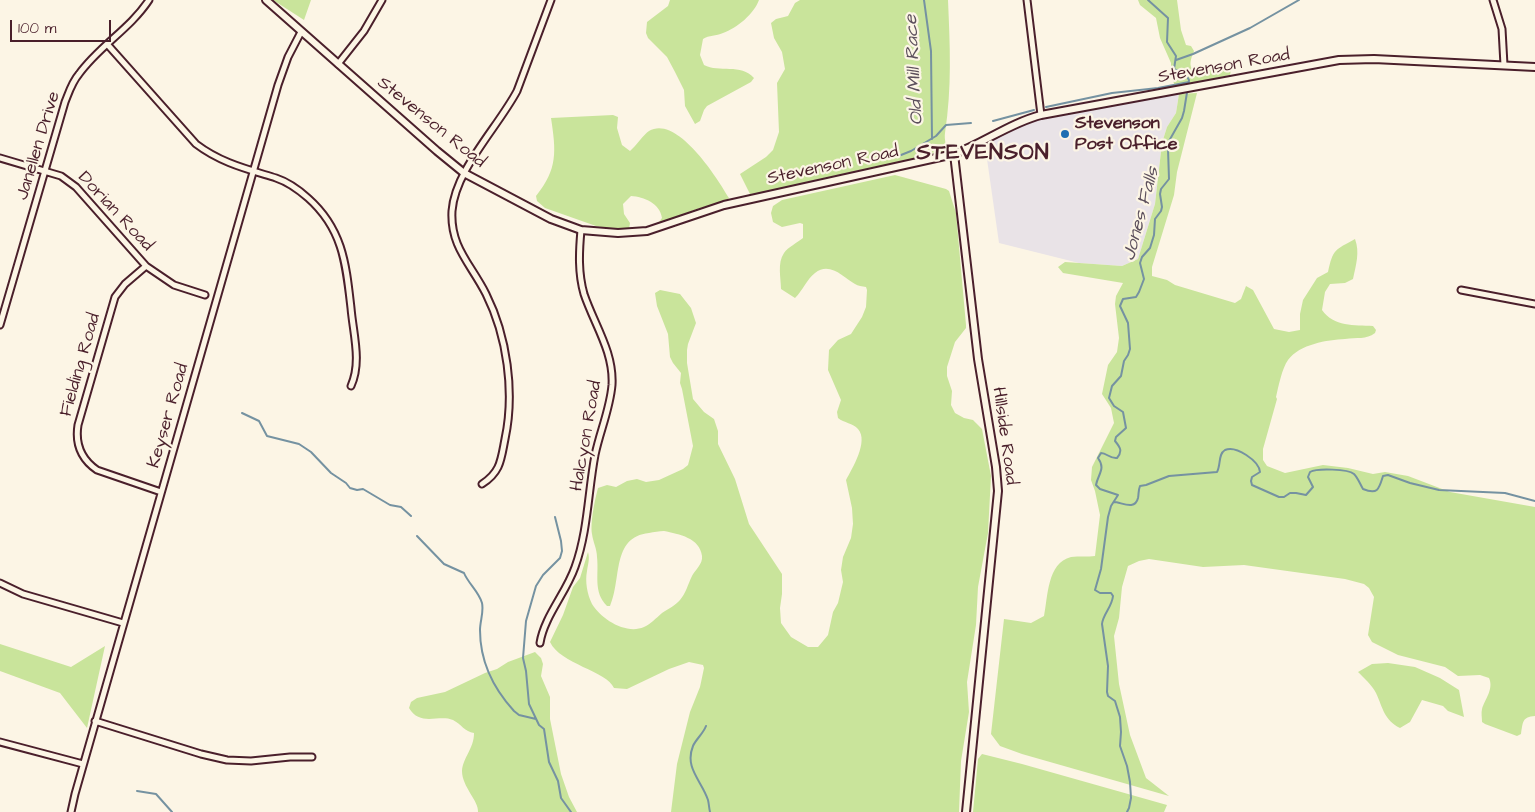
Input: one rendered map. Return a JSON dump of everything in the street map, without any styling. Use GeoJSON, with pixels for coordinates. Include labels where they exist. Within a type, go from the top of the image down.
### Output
{"type":"FeatureCollection","features":[{"type":"Feature","properties":{"kind":"street","name":"Janellen Drive"},"geometry":{"type":"LineString","coordinates":[[0,325],[71,87],[84,68],[107,44],[126,28],[149,0]]}},
{"type":"Feature","properties":{"kind":"street","name":"Stevenson Road"},"geometry":{"type":"LineString","coordinates":[[266,0],[464,173],[551,219],[581,230],[618,233],[647,231],[724,205],[954,154],[981,143],[1017,123],[1041,115],[1339,60],[1358,59],[1535,67]]}},
{"type":"Feature","properties":{"kind":"street"},"geometry":{"type":"LineString","coordinates":[[338,64],[364,30],[382,0]]}},
{"type":"Feature","properties":{"kind":"street"},"geometry":{"type":"LineString","coordinates":[[482,484],[492,478],[501,456],[508,416],[508,380],[497,322],[486,294],[459,250],[454,233],[452,209],[456,192],[464,173],[510,105],[517,91],[551,0]]}},
{"type":"Feature","properties":{"kind":"street"},"geometry":{"type":"LineString","coordinates":[[1027,0],[1041,115]]}},
{"type":"Feature","properties":{"kind":"street"},"geometry":{"type":"LineString","coordinates":[[1494,0],[1502,29],[1504,65]]}},
{"type":"Feature","properties":{"kind":"street","name":"Keyser Road"},"geometry":{"type":"LineString","coordinates":[[71,812],[95,721],[283,69],[292,46],[301,32]]}},
{"type":"Feature","properties":{"kind":"street"},"geometry":{"type":"LineString","coordinates":[[107,44],[196,144],[221,160],[278,179],[303,194],[322,212],[334,230],[346,269],[357,361],[355,378],[351,386]]}},
{"type":"Feature","properties":{"kind":"street","name":"Hillside Road"},"geometry":{"type":"LineString","coordinates":[[954,154],[978,359],[996,467],[998,491],[966,812]]}},
{"type":"Feature","properties":{"kind":"street","name":"Dorian Road"},"geometry":{"type":"LineString","coordinates":[[0,158],[61,176],[72,182],[146,266],[174,285],[205,295]]}},
{"type":"Feature","properties":{"kind":"street","name":"Halcyon Road"},"geometry":{"type":"LineString","coordinates":[[540,643],[544,628],[574,569],[579,553],[595,455],[612,384],[612,369],[604,340],[590,309],[579,271],[581,230]]}},
{"type":"Feature","properties":{"kind":"street","name":"Fielding Road"},"geometry":{"type":"LineString","coordinates":[[146,266],[125,284],[115,296],[78,425],[77,438],[83,456],[97,470],[161,492]]}},
{"type":"Feature","properties":{"kind":"street"},"geometry":{"type":"LineString","coordinates":[[1461,290],[1535,304]]}},
{"type":"Feature","properties":{"kind":"street"},"geometry":{"type":"LineString","coordinates":[[0,584],[23,594],[123,624]]}},
{"type":"Feature","properties":{"kind":"street"},"geometry":{"type":"LineString","coordinates":[[95,721],[201,754],[227,760],[251,761],[312,757]]}},
{"type":"Feature","properties":{"kind":"street"},"geometry":{"type":"LineString","coordinates":[[0,742],[83,764]]}},
{"type":"Feature","properties":{"kind":"shaded area"},"geometry":{"type":"Polygon","coordinates":[[[1179,94],[1176,113],[1167,127],[1162,143],[1155,204],[1138,259],[1122,266],[1079,263],[999,243],[985,145],[1019,126],[1035,121],[1179,94]]]}},
{"type":"Feature","properties":{"kind":"green space"},"geometry":{"type":"Polygon","coordinates":[[[273,0],[311,0],[304,20],[273,0]]]}},
{"type":"Feature","properties":{"kind":"green space"},"geometry":{"type":"Polygon","coordinates":[[[670,0],[759,0],[749,15],[739,24],[728,31],[703,39],[700,55],[704,65],[736,69],[749,73],[754,78],[751,82],[707,106],[700,121],[695,124],[685,106],[684,90],[667,57],[648,38],[646,33],[647,22],[668,6],[670,0]]]}},
{"type":"Feature","properties":{"kind":"green space"},"geometry":{"type":"Polygon","coordinates":[[[800,0],[948,0],[950,67],[945,152],[819,179],[771,192],[750,194],[740,174],[766,157],[773,150],[779,132],[777,83],[785,69],[782,52],[774,38],[771,23],[776,19],[788,16],[795,3],[800,0]]]}},
{"type":"Feature","properties":{"kind":"green space"},"geometry":{"type":"Polygon","coordinates":[[[1138,0],[1177,0],[1181,30],[1186,45],[1191,46],[1194,51],[1191,67],[1201,71],[1231,70],[1230,75],[1175,87],[1171,74],[1171,63],[1160,38],[1156,18],[1140,5],[1138,0]]]}},
{"type":"Feature","properties":{"kind":"green space"},"geometry":{"type":"Polygon","coordinates":[[[1197,93],[1177,172],[1174,195],[1152,267],[1152,276],[1235,303],[1241,299],[1246,286],[1253,290],[1274,329],[1289,332],[1300,330],[1300,314],[1303,300],[1317,278],[1328,272],[1333,254],[1355,239],[1357,254],[1353,279],[1345,283],[1330,284],[1325,292],[1322,310],[1332,320],[1338,322],[1373,326],[1376,330],[1375,333],[1365,337],[1330,340],[1314,344],[1299,350],[1288,360],[1279,383],[1277,399],[1263,449],[1263,460],[1267,466],[1285,473],[1323,465],[1373,474],[1385,472],[1408,476],[1450,492],[1535,507],[1535,716],[1525,719],[1521,734],[1517,736],[1482,722],[1482,709],[1489,694],[1489,678],[1480,675],[1458,676],[1445,667],[1398,655],[1372,642],[1368,635],[1374,597],[1369,588],[1364,584],[1345,579],[1244,565],[1203,567],[1149,559],[1128,566],[1122,587],[1119,618],[1114,636],[1119,684],[1130,735],[1146,778],[1169,796],[1022,754],[1000,746],[991,734],[1004,619],[1031,623],[1044,616],[1050,582],[1057,566],[1063,560],[1071,557],[1095,556],[1100,515],[1091,480],[1092,467],[1114,423],[1111,408],[1102,394],[1108,365],[1117,352],[1119,338],[1115,304],[1116,296],[1123,283],[1063,273],[1058,267],[1065,262],[1122,266],[1138,259],[1155,204],[1162,143],[1167,127],[1176,113],[1179,94],[1197,93]]]}},
{"type":"Feature","properties":{"kind":"green space"},"geometry":{"type":"Polygon","coordinates":[[[613,115],[618,117],[617,128],[622,145],[630,151],[649,131],[660,128],[672,132],[684,140],[706,164],[729,198],[725,202],[700,208],[651,226],[662,218],[658,208],[646,199],[631,196],[623,204],[624,214],[630,223],[629,229],[596,226],[545,208],[537,201],[536,196],[548,177],[554,159],[551,118],[613,115]]]}},
{"type":"Feature","properties":{"kind":"green space"},"geometry":{"type":"Polygon","coordinates":[[[895,175],[949,191],[956,213],[966,325],[966,328],[955,342],[947,367],[947,376],[952,391],[951,405],[955,413],[973,420],[982,429],[991,476],[988,533],[978,587],[976,625],[967,682],[969,712],[961,761],[959,812],[671,812],[677,764],[690,712],[700,687],[703,665],[689,662],[669,669],[627,689],[614,688],[610,682],[563,656],[555,650],[550,642],[563,615],[573,587],[580,578],[588,552],[586,583],[592,604],[608,620],[630,629],[647,626],[678,602],[701,562],[702,556],[697,545],[682,535],[664,531],[637,536],[629,542],[623,551],[610,606],[607,606],[603,601],[598,589],[597,554],[592,529],[593,511],[598,488],[607,485],[616,487],[627,481],[637,479],[646,482],[659,480],[688,465],[693,446],[680,383],[681,373],[670,357],[668,334],[657,306],[655,293],[660,290],[680,294],[691,308],[696,323],[688,344],[687,363],[693,399],[704,412],[714,419],[718,431],[718,444],[735,479],[749,524],[782,574],[781,623],[791,637],[808,647],[818,647],[828,635],[843,582],[841,570],[843,557],[851,538],[853,524],[852,508],[846,480],[861,448],[862,440],[861,434],[856,427],[838,418],[837,412],[841,400],[828,370],[829,350],[838,340],[851,334],[862,317],[866,307],[867,290],[866,287],[856,285],[836,272],[826,269],[812,275],[795,298],[781,289],[780,266],[782,257],[788,249],[803,238],[803,224],[782,227],[773,222],[771,213],[773,206],[782,200],[895,175]]]}},
{"type":"Feature","properties":{"kind":"green space"},"geometry":{"type":"Polygon","coordinates":[[[0,644],[71,667],[105,646],[87,728],[60,693],[0,671],[0,644]]]}},
{"type":"Feature","properties":{"kind":"green space"},"geometry":{"type":"Polygon","coordinates":[[[535,652],[541,658],[543,664],[541,676],[550,697],[550,719],[561,774],[569,797],[577,812],[478,812],[476,803],[465,783],[462,771],[464,761],[474,739],[474,733],[453,720],[424,719],[419,717],[413,714],[409,708],[411,702],[417,698],[445,692],[497,669],[508,662],[535,652]]]}},
{"type":"Feature","properties":{"kind":"green space"},"geometry":{"type":"Polygon","coordinates":[[[1388,663],[1415,667],[1440,678],[1459,690],[1464,717],[1448,711],[1443,706],[1422,700],[1410,722],[1400,728],[1395,725],[1385,713],[1372,687],[1358,672],[1372,664],[1388,663]]]}},
{"type":"Feature","properties":{"kind":"green space"},"geometry":{"type":"Polygon","coordinates":[[[982,754],[1167,805],[1164,812],[973,812],[978,759],[982,754]]]}},
{"type":"Feature","properties":{"kind":"waterway","name":"Old Mill Race"},"geometry":{"type":"LineString","coordinates":[[924,0],[931,51],[932,139]]}},
{"type":"Feature","properties":{"kind":"waterway","name":"Jones Falls"},"geometry":{"type":"LineString","coordinates":[[1127,812],[1131,798],[1130,782],[1120,746],[1120,717],[1115,701],[1108,696],[1107,692],[1108,666],[1102,624],[1113,596],[1111,593],[1100,593],[1095,590],[1101,569],[1108,517],[1111,506],[1118,495],[1100,489],[1096,485],[1101,468],[1098,458],[1101,453],[1112,458],[1119,456],[1119,447],[1115,441],[1116,437],[1126,428],[1123,412],[1114,406],[1109,398],[1112,386],[1121,376],[1124,361],[1130,349],[1128,323],[1120,306],[1123,299],[1136,297],[1144,279],[1140,263],[1142,257],[1150,248],[1154,235],[1155,219],[1161,211],[1161,189],[1169,179],[1169,141],[1182,118],[1189,80],[1186,75],[1174,69],[1176,56],[1167,42],[1168,18],[1148,0]]}},
{"type":"Feature","properties":{"kind":"waterway"},"geometry":{"type":"LineString","coordinates":[[1176,60],[1250,28],[1299,0]]}},
{"type":"Feature","properties":{"kind":"waterway"},"geometry":{"type":"LineString","coordinates":[[1046,107],[1112,93],[1158,88],[1189,82]]}},
{"type":"Feature","properties":{"kind":"waterway"},"geometry":{"type":"LineString","coordinates":[[993,121],[1034,110]]}},
{"type":"Feature","properties":{"kind":"waterway","name":"Old Mill Race"},"geometry":{"type":"LineString","coordinates":[[896,157],[911,151],[936,136],[946,125],[971,123]]}},
{"type":"Feature","properties":{"kind":"waterway"},"geometry":{"type":"LineString","coordinates":[[242,413],[259,421],[267,436],[299,444],[311,452],[331,473],[350,488],[363,489],[390,505],[401,507],[411,516]]}},
{"type":"Feature","properties":{"kind":"waterway"},"geometry":{"type":"LineString","coordinates":[[1114,502],[1127,505],[1134,504],[1138,498],[1140,486],[1169,476],[1217,472],[1221,454],[1225,450],[1230,449],[1241,452],[1256,463],[1260,472],[1252,477],[1252,485],[1279,497],[1284,497],[1290,493],[1306,495],[1313,487],[1308,477],[1310,472],[1332,470],[1351,472],[1358,479],[1363,489],[1372,491],[1377,490],[1383,476],[1388,475],[1439,490],[1505,493],[1535,501]]}},
{"type":"Feature","properties":{"kind":"waterway"},"geometry":{"type":"LineString","coordinates":[[555,517],[562,551],[560,558],[543,575],[536,586],[526,621],[523,658],[529,704],[539,725],[544,729],[549,762],[558,781],[561,798],[571,812]]}},
{"type":"Feature","properties":{"kind":"waterway"},"geometry":{"type":"LineString","coordinates":[[417,536],[444,564],[464,573],[476,591],[482,603],[483,610],[480,630],[482,653],[489,674],[500,693],[514,711],[519,715],[536,719]]}},
{"type":"Feature","properties":{"kind":"waterway"},"geometry":{"type":"LineString","coordinates":[[706,726],[693,746],[691,761],[692,768],[708,800],[710,812]]}},
{"type":"Feature","properties":{"kind":"waterway"},"geometry":{"type":"LineString","coordinates":[[137,791],[156,794],[172,812]]}},
{"type":"Feature","properties":{"kind":"place","name":"Stevenson Post Office"},"geometry":{"type":"Point","coordinates":[1065,134]}},
{"type":"Feature","properties":{"kind":"district","name":"STEVENSON"},"geometry":{"type":"Point","coordinates":[983,154]}}]}
